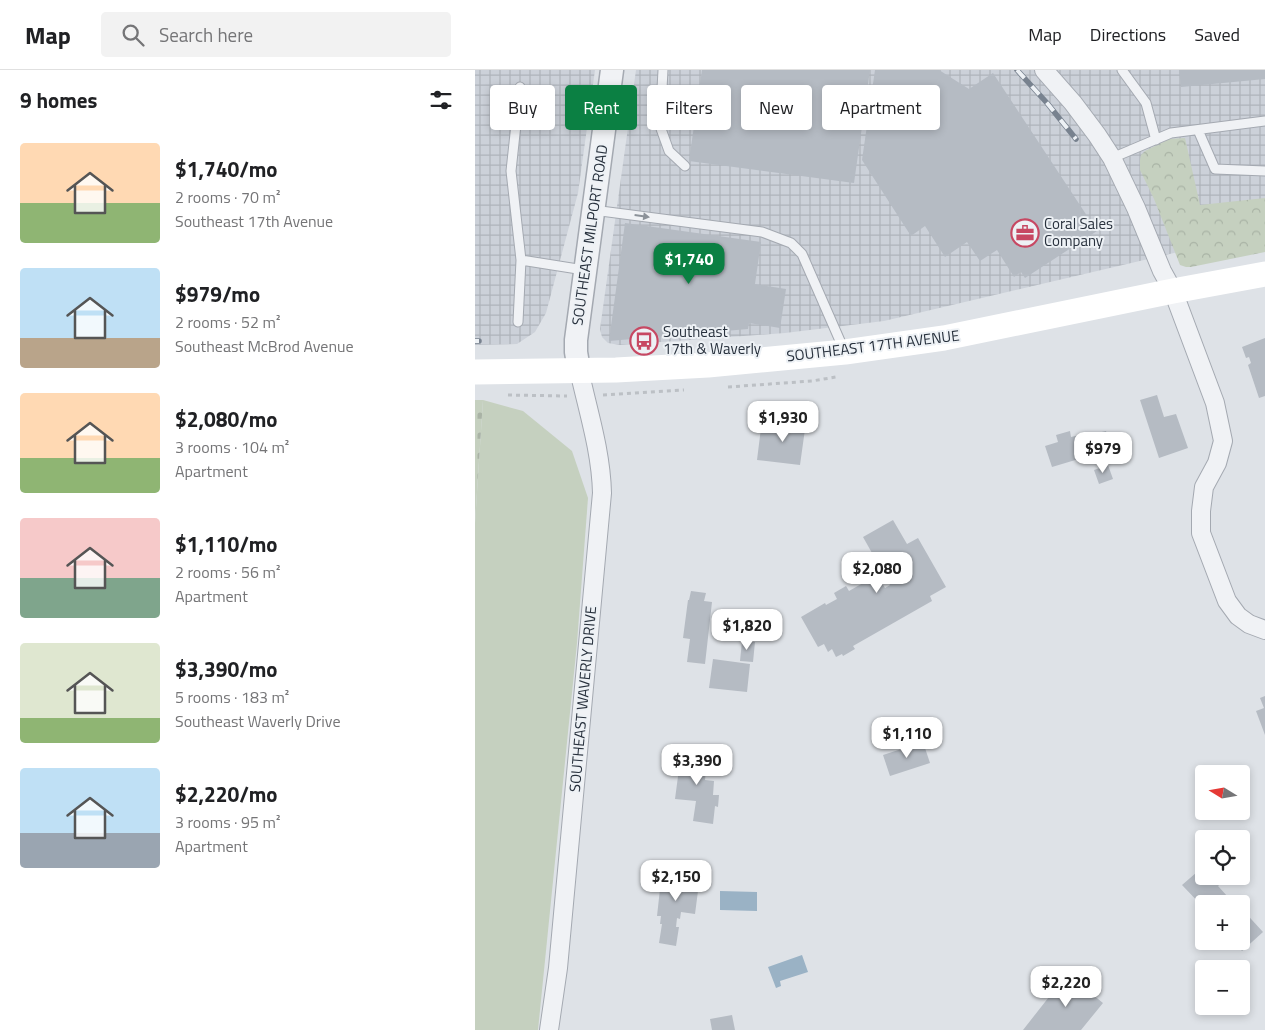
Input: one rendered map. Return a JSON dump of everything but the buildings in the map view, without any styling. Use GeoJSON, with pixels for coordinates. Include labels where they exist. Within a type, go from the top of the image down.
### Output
{"type":"FeatureCollection","features":[{"type":"Feature","properties":{"kind":"main road","name":"SOUTHEAST 17TH AVENUE"},"geometry":{"type":"LineString","coordinates":[[475,372],[616,370],[708,365],[845,352],[944,338],[1265,274]]}},
{"type":"Feature","properties":{"kind":"street","name":"SOUTHEAST MILPORT ROAD"},"geometry":{"type":"LineString","coordinates":[[579,370],[575,340],[612,70]]}},
{"type":"Feature","properties":{"kind":"street"},"geometry":{"type":"LineString","coordinates":[[1044,70],[1073,103],[1097,135],[1111,158],[1136,208],[1162,271],[1173,291],[1215,403],[1223,441],[1217,464],[1204,487],[1201,533],[1227,601],[1238,616],[1249,624],[1265,630]]}},
{"type":"Feature","properties":{"kind":"street","name":"SOUTHEAST WAVERLY DRIVE"},"geometry":{"type":"LineString","coordinates":[[549,1030],[559,958],[603,493],[599,454],[579,370]]}},
{"type":"Feature","properties":{"kind":"lane"},"geometry":{"type":"LineString","coordinates":[[663,70],[660,126],[669,151],[685,166]]}},
{"type":"Feature","properties":{"kind":"lane"},"geometry":{"type":"LineString","coordinates":[[1122,70],[1146,103],[1155,140]]}},
{"type":"Feature","properties":{"kind":"lane"},"geometry":{"type":"LineString","coordinates":[[1111,158],[1171,133],[1265,121]]}},
{"type":"Feature","properties":{"kind":"lane"},"geometry":{"type":"LineString","coordinates":[[515,130],[511,170],[521,260],[518,322]]}},
{"type":"Feature","properties":{"kind":"lane"},"geometry":{"type":"LineString","coordinates":[[1198,130],[1215,170],[1265,171]]}},
{"type":"Feature","properties":{"kind":"lane"},"geometry":{"type":"LineString","coordinates":[[593,210],[762,232],[791,243],[802,254],[845,352]]}},
{"type":"Feature","properties":{"kind":"lane"},"geometry":{"type":"LineString","coordinates":[[521,260],[585,270]]}},
{"type":"Feature","properties":{"kind":"path"},"geometry":{"type":"LineString","coordinates":[[501,395],[549,397]]}},
{"type":"Feature","properties":{"kind":"shaded area"},"geometry":{"type":"Polygon","coordinates":[[[475,70],[595,70],[593,85],[565,85],[565,130],[587,130],[578,193],[546,313],[535,332],[517,344],[475,345],[475,70]]]}},
{"type":"Feature","properties":{"kind":"shaded area"},"geometry":{"type":"Polygon","coordinates":[[[636,70],[1265,70],[1265,237],[1191,249],[884,321],[785,333],[620,345],[608,343],[602,337],[600,329],[628,130],[637,130],[637,85],[634,85],[636,70]]]}},
{"type":"Feature","properties":{"kind":"green space"},"geometry":{"type":"Polygon","coordinates":[[[1185,138],[1200,205],[1265,198],[1265,252],[1191,267],[1180,265],[1154,199],[1140,170],[1140,160],[1141,155],[1145,151],[1169,139],[1185,138]]]}},
{"type":"Feature","properties":{"kind":"green space"},"geometry":{"type":"Polygon","coordinates":[[[475,400],[483,400],[475,523],[475,400]]]}},
{"type":"Feature","properties":{"kind":"green space"},"geometry":{"type":"Polygon","coordinates":[[[483,400],[523,411],[572,451],[588,498],[577,643],[538,1030],[475,1030],[475,523],[483,400]]]}},
{"type":"Feature","properties":{"kind":"water"},"geometry":{"type":"Polygon","coordinates":[[[720,891],[757,892],[757,911],[720,910],[720,891]]]}},
{"type":"Feature","properties":{"kind":"water"},"geometry":{"type":"Polygon","coordinates":[[[802,955],[808,972],[780,981],[781,986],[776,988],[768,967],[802,955]]]}},
{"type":"Feature","properties":{"kind":"railway"},"geometry":{"type":"LineString","coordinates":[[1017,70],[1076,139]]}},
{"type":"Feature","properties":{"kind":"place","name":"Coral Sales Company"},"geometry":{"type":"Point","coordinates":[1025,233]}},
{"type":"Feature","properties":{"kind":"place","name":"Southeast 17th & Waverly"},"geometry":{"type":"Point","coordinates":[644,341]}}]}
